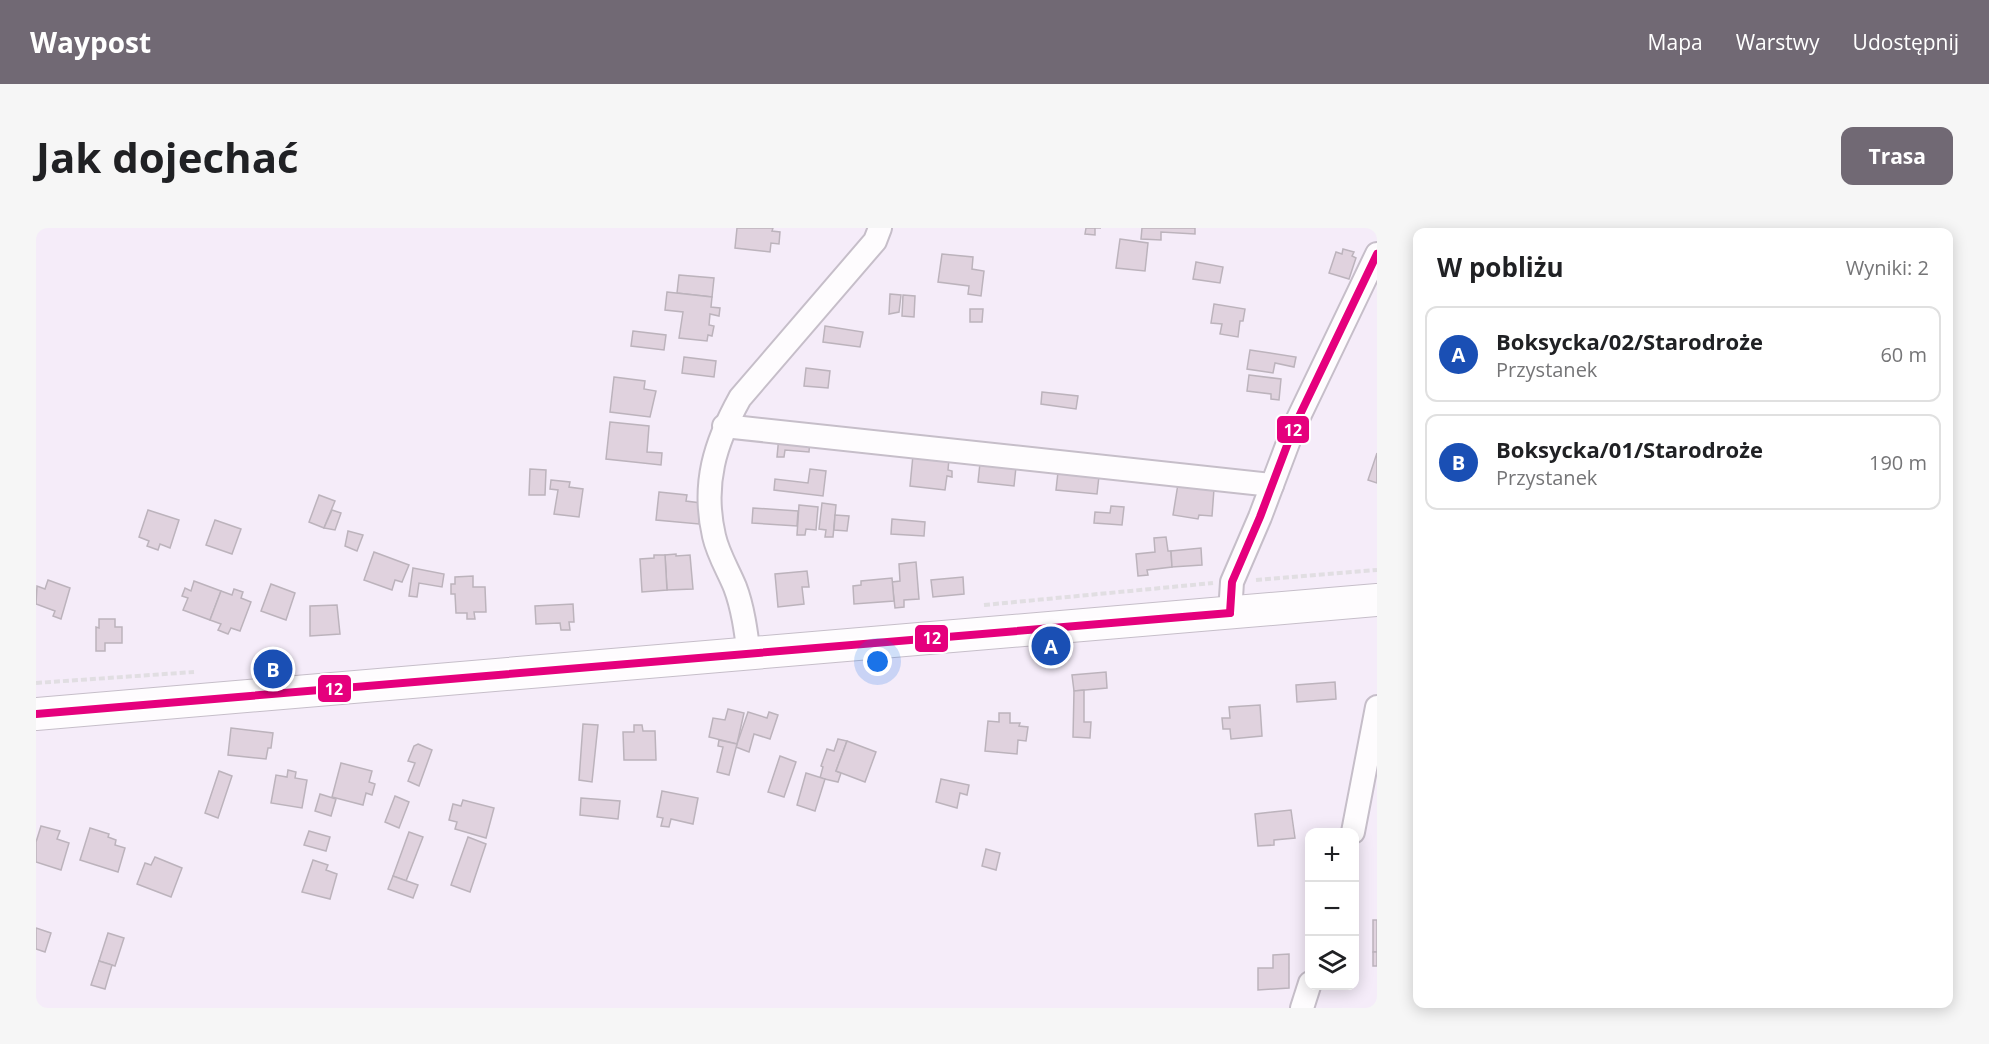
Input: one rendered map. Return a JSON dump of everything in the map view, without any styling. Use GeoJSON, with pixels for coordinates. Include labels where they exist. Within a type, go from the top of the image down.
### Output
{"type":"FeatureCollection","features":[{"type":"Feature","properties":{"kind":"main road"},"geometry":{"type":"LineString","coordinates":[[36,714],[1377,600]]}},
{"type":"Feature","properties":{"kind":"street"},"geometry":{"type":"LineString","coordinates":[[749,655],[746,627],[735,588],[714,536],[709,498],[714,458],[724,426],[740,398],[874,241],[880,228]]}},
{"type":"Feature","properties":{"kind":"street"},"geometry":{"type":"LineString","coordinates":[[1230,613],[1232,582],[1294,427],[1377,254]]}},
{"type":"Feature","properties":{"kind":"street"},"geometry":{"type":"LineString","coordinates":[[724,426],[1272,486]]}},
{"type":"Feature","properties":{"kind":"street"},"geometry":{"type":"LineString","coordinates":[[1354,828],[1377,707]]}},
{"type":"Feature","properties":{"kind":"street"},"geometry":{"type":"LineString","coordinates":[[1302,1008],[1308,990]]}},
{"type":"Feature","properties":{"kind":"path"},"geometry":{"type":"LineString","coordinates":[[1232,582],[1377,570]]}},
{"type":"Feature","properties":{"kind":"building"},"geometry":{"type":"Polygon","coordinates":[[[737,228],[773,228],[772,231],[780,232],[779,244],[771,243],[770,252],[735,248],[737,228]]]}},
{"type":"Feature","properties":{"kind":"building"},"geometry":{"type":"Polygon","coordinates":[[[1086,228],[1095,228],[1095,235],[1085,234],[1086,228]]]}},
{"type":"Feature","properties":{"kind":"building"},"geometry":{"type":"Polygon","coordinates":[[[1142,228],[1195,228],[1195,234],[1161,232],[1161,240],[1141,239],[1142,228]]]}},
{"type":"Feature","properties":{"kind":"building"},"geometry":{"type":"Polygon","coordinates":[[[1120,239],[1148,243],[1145,271],[1116,268],[1120,239]]]}},
{"type":"Feature","properties":{"kind":"building"},"geometry":{"type":"Polygon","coordinates":[[[1343,249],[1354,252],[1352,256],[1356,258],[1349,279],[1329,273],[1336,252],[1342,254],[1343,249]]]}},
{"type":"Feature","properties":{"kind":"building"},"geometry":{"type":"Polygon","coordinates":[[[942,254],[973,257],[972,269],[984,271],[981,296],[968,294],[969,286],[938,282],[942,254]]]}},
{"type":"Feature","properties":{"kind":"building"},"geometry":{"type":"Polygon","coordinates":[[[1196,262],[1223,267],[1220,283],[1193,279],[1196,262]]]}},
{"type":"Feature","properties":{"kind":"building"},"geometry":{"type":"Polygon","coordinates":[[[679,275],[714,278],[712,297],[677,293],[679,275]]]}},
{"type":"Feature","properties":{"kind":"building"},"geometry":{"type":"Polygon","coordinates":[[[667,292],[712,297],[711,307],[720,308],[719,316],[710,314],[709,325],[714,326],[712,336],[708,335],[707,341],[679,338],[683,312],[665,310],[667,292]]]}},
{"type":"Feature","properties":{"kind":"building"},"geometry":{"type":"Polygon","coordinates":[[[890,294],[901,295],[899,312],[889,314],[890,294]]]}},
{"type":"Feature","properties":{"kind":"building"},"geometry":{"type":"Polygon","coordinates":[[[903,295],[915,296],[914,317],[902,316],[903,295]]]}},
{"type":"Feature","properties":{"kind":"building"},"geometry":{"type":"Polygon","coordinates":[[[1214,304],[1245,309],[1243,321],[1240,321],[1238,337],[1220,334],[1222,324],[1211,323],[1214,304]]]}},
{"type":"Feature","properties":{"kind":"building"},"geometry":{"type":"Polygon","coordinates":[[[970,309],[983,309],[982,322],[970,322],[970,309]]]}},
{"type":"Feature","properties":{"kind":"building"},"geometry":{"type":"Polygon","coordinates":[[[825,326],[863,332],[860,347],[823,342],[825,326]]]}},
{"type":"Feature","properties":{"kind":"building"},"geometry":{"type":"Polygon","coordinates":[[[633,331],[666,335],[664,350],[631,346],[633,331]]]}},
{"type":"Feature","properties":{"kind":"building"},"geometry":{"type":"Polygon","coordinates":[[[1250,350],[1296,357],[1294,367],[1275,363],[1273,373],[1247,369],[1250,350]]]}},
{"type":"Feature","properties":{"kind":"building"},"geometry":{"type":"Polygon","coordinates":[[[684,357],[716,361],[714,377],[682,373],[684,357]]]}},
{"type":"Feature","properties":{"kind":"building"},"geometry":{"type":"Polygon","coordinates":[[[806,368],[830,371],[828,388],[804,386],[806,368]]]}},
{"type":"Feature","properties":{"kind":"building"},"geometry":{"type":"Polygon","coordinates":[[[1249,375],[1281,379],[1279,400],[1271,399],[1271,394],[1247,391],[1249,375]]]}},
{"type":"Feature","properties":{"kind":"building"},"geometry":{"type":"Polygon","coordinates":[[[614,377],[645,381],[644,389],[656,391],[650,417],[610,412],[614,377]]]}},
{"type":"Feature","properties":{"kind":"building"},"geometry":{"type":"Polygon","coordinates":[[[1042,392],[1078,396],[1076,409],[1041,404],[1042,392]]]}},
{"type":"Feature","properties":{"kind":"building"},"geometry":{"type":"Polygon","coordinates":[[[610,422],[649,426],[647,452],[662,453],[661,465],[606,459],[610,422]]]}},
{"type":"Feature","properties":{"kind":"building"},"geometry":{"type":"Polygon","coordinates":[[[779,436],[810,438],[809,452],[785,450],[784,457],[777,457],[779,436]]]}},
{"type":"Feature","properties":{"kind":"building"},"geometry":{"type":"Polygon","coordinates":[[[1377,453],[1377,483],[1368,480],[1377,453]]]}},
{"type":"Feature","properties":{"kind":"building"},"geometry":{"type":"Polygon","coordinates":[[[913,455],[949,459],[948,470],[952,471],[952,477],[947,476],[945,490],[910,486],[913,455]]]}},
{"type":"Feature","properties":{"kind":"building"},"geometry":{"type":"Polygon","coordinates":[[[980,463],[1016,467],[1014,486],[978,482],[980,463]]]}},
{"type":"Feature","properties":{"kind":"building"},"geometry":{"type":"Polygon","coordinates":[[[530,469],[546,470],[545,495],[529,495],[530,469]]]}},
{"type":"Feature","properties":{"kind":"building"},"geometry":{"type":"Polygon","coordinates":[[[810,469],[826,471],[823,496],[774,490],[775,479],[808,483],[810,469]]]}},
{"type":"Feature","properties":{"kind":"building"},"geometry":{"type":"Polygon","coordinates":[[[1058,472],[1099,476],[1097,494],[1056,490],[1058,472]]]}},
{"type":"Feature","properties":{"kind":"building"},"geometry":{"type":"Polygon","coordinates":[[[551,480],[570,482],[569,487],[583,489],[579,517],[554,514],[558,490],[550,489],[551,480]]]}},
{"type":"Feature","properties":{"kind":"building"},"geometry":{"type":"Polygon","coordinates":[[[1178,484],[1214,489],[1212,516],[1199,515],[1198,519],[1173,515],[1178,484]]]}},
{"type":"Feature","properties":{"kind":"building"},"geometry":{"type":"Polygon","coordinates":[[[659,492],[687,495],[686,501],[701,503],[699,524],[656,520],[659,492]]]}},
{"type":"Feature","properties":{"kind":"building"},"geometry":{"type":"Polygon","coordinates":[[[319,495],[335,501],[324,528],[309,522],[319,495]]]}},
{"type":"Feature","properties":{"kind":"building"},"geometry":{"type":"Polygon","coordinates":[[[822,503],[836,505],[833,537],[825,537],[826,530],[819,529],[822,503]]]}},
{"type":"Feature","properties":{"kind":"building"},"geometry":{"type":"Polygon","coordinates":[[[799,505],[818,507],[816,530],[806,529],[805,535],[797,535],[799,505]]]}},
{"type":"Feature","properties":{"kind":"building"},"geometry":{"type":"Polygon","coordinates":[[[1111,506],[1124,507],[1122,525],[1094,523],[1095,512],[1110,513],[1111,506]]]}},
{"type":"Feature","properties":{"kind":"building"},"geometry":{"type":"Polygon","coordinates":[[[753,508],[798,511],[797,526],[752,523],[753,508]]]}},
{"type":"Feature","properties":{"kind":"building"},"geometry":{"type":"Polygon","coordinates":[[[148,510],[179,520],[170,548],[160,544],[158,550],[147,546],[149,541],[139,537],[148,510]]]}},
{"type":"Feature","properties":{"kind":"building"},"geometry":{"type":"Polygon","coordinates":[[[332,510],[341,513],[335,530],[324,528],[332,510]]]}},
{"type":"Feature","properties":{"kind":"building"},"geometry":{"type":"Polygon","coordinates":[[[835,515],[849,516],[847,531],[834,530],[835,515]]]}},
{"type":"Feature","properties":{"kind":"building"},"geometry":{"type":"Polygon","coordinates":[[[892,519],[925,522],[924,536],[891,534],[892,519]]]}},
{"type":"Feature","properties":{"kind":"building"},"geometry":{"type":"Polygon","coordinates":[[[215,520],[241,529],[232,554],[206,545],[215,520]]]}},
{"type":"Feature","properties":{"kind":"building"},"geometry":{"type":"Polygon","coordinates":[[[348,531],[363,535],[357,551],[345,546],[348,531]]]}},
{"type":"Feature","properties":{"kind":"building"},"geometry":{"type":"Polygon","coordinates":[[[1166,537],[1168,551],[1171,551],[1172,567],[1147,570],[1148,575],[1138,576],[1136,554],[1155,552],[1154,538],[1166,537]]]}},
{"type":"Feature","properties":{"kind":"building"},"geometry":{"type":"Polygon","coordinates":[[[1201,548],[1202,565],[1172,567],[1171,551],[1201,548]]]}},
{"type":"Feature","properties":{"kind":"building"},"geometry":{"type":"Polygon","coordinates":[[[374,552],[409,565],[402,582],[395,580],[392,590],[364,580],[374,552]]]}},
{"type":"Feature","properties":{"kind":"building"},"geometry":{"type":"Polygon","coordinates":[[[676,554],[676,556],[690,555],[693,589],[667,590],[665,555],[676,554]]]}},
{"type":"Feature","properties":{"kind":"building"},"geometry":{"type":"Polygon","coordinates":[[[654,555],[665,555],[667,590],[642,592],[640,559],[654,558],[654,555]]]}},
{"type":"Feature","properties":{"kind":"building"},"geometry":{"type":"Polygon","coordinates":[[[916,562],[919,599],[904,600],[904,607],[895,608],[892,582],[900,581],[899,564],[916,562]]]}},
{"type":"Feature","properties":{"kind":"building"},"geometry":{"type":"Polygon","coordinates":[[[413,568],[444,574],[442,587],[419,583],[417,597],[409,596],[413,568]]]}},
{"type":"Feature","properties":{"kind":"building"},"geometry":{"type":"Polygon","coordinates":[[[807,571],[809,587],[802,587],[804,604],[778,607],[775,574],[807,571]]]}},
{"type":"Feature","properties":{"kind":"building"},"geometry":{"type":"Polygon","coordinates":[[[473,576],[473,587],[485,587],[486,612],[474,612],[475,619],[467,619],[467,613],[456,613],[455,594],[451,594],[451,584],[455,584],[455,577],[473,576]]]}},
{"type":"Feature","properties":{"kind":"building"},"geometry":{"type":"Polygon","coordinates":[[[963,577],[964,594],[933,597],[931,580],[963,577]]]}},
{"type":"Feature","properties":{"kind":"building"},"geometry":{"type":"Polygon","coordinates":[[[892,578],[894,601],[854,604],[853,586],[861,585],[861,581],[892,578]]]}},
{"type":"Feature","properties":{"kind":"building"},"geometry":{"type":"Polygon","coordinates":[[[48,580],[70,588],[61,619],[53,616],[55,611],[36,604],[37,586],[45,589],[48,580]]]}},
{"type":"Feature","properties":{"kind":"building"},"geometry":{"type":"Polygon","coordinates":[[[194,581],[221,591],[210,620],[183,610],[188,598],[182,596],[185,588],[191,591],[194,581]]]}},
{"type":"Feature","properties":{"kind":"building"},"geometry":{"type":"Polygon","coordinates":[[[271,584],[295,593],[286,620],[261,611],[271,584]]]}},
{"type":"Feature","properties":{"kind":"building"},"geometry":{"type":"Polygon","coordinates":[[[234,589],[243,592],[241,598],[251,602],[240,631],[231,628],[228,634],[218,630],[221,624],[210,620],[221,591],[232,595],[234,589]]]}},
{"type":"Feature","properties":{"kind":"building"},"geometry":{"type":"Polygon","coordinates":[[[573,604],[574,622],[569,622],[570,630],[561,630],[560,623],[536,624],[535,606],[573,604]]]}},
{"type":"Feature","properties":{"kind":"building"},"geometry":{"type":"Polygon","coordinates":[[[337,605],[340,634],[310,636],[310,606],[337,605]]]}},
{"type":"Feature","properties":{"kind":"building"},"geometry":{"type":"Polygon","coordinates":[[[99,619],[115,619],[115,627],[122,627],[122,643],[105,643],[105,651],[96,651],[96,627],[99,628],[99,619]]]}},
{"type":"Feature","properties":{"kind":"building"},"geometry":{"type":"Polygon","coordinates":[[[1106,672],[1107,688],[1074,691],[1072,675],[1106,672]]]}},
{"type":"Feature","properties":{"kind":"building"},"geometry":{"type":"Polygon","coordinates":[[[1335,682],[1336,699],[1297,702],[1296,685],[1335,682]]]}},
{"type":"Feature","properties":{"kind":"building"},"geometry":{"type":"Polygon","coordinates":[[[1084,690],[1084,722],[1091,722],[1090,738],[1073,737],[1074,691],[1084,690]]]}},
{"type":"Feature","properties":{"kind":"building"},"geometry":{"type":"Polygon","coordinates":[[[1260,705],[1262,736],[1231,739],[1230,729],[1223,729],[1222,718],[1230,718],[1229,707],[1260,705]]]}},
{"type":"Feature","properties":{"kind":"building"},"geometry":{"type":"Polygon","coordinates":[[[728,709],[744,713],[737,744],[709,737],[713,718],[725,720],[728,709]]]}},
{"type":"Feature","properties":{"kind":"building"},"geometry":{"type":"Polygon","coordinates":[[[748,712],[767,718],[769,712],[778,715],[770,739],[754,734],[749,752],[736,747],[748,712]]]}},
{"type":"Feature","properties":{"kind":"building"},"geometry":{"type":"Polygon","coordinates":[[[999,713],[1010,713],[1010,723],[1020,723],[1019,726],[1028,727],[1026,741],[1018,740],[1017,754],[985,751],[988,721],[999,722],[999,713]]]}},
{"type":"Feature","properties":{"kind":"building"},"geometry":{"type":"Polygon","coordinates":[[[583,724],[598,725],[592,782],[579,780],[583,724]]]}},
{"type":"Feature","properties":{"kind":"building"},"geometry":{"type":"Polygon","coordinates":[[[634,725],[642,725],[643,731],[655,731],[656,760],[624,760],[623,732],[634,732],[634,725]]]}},
{"type":"Feature","properties":{"kind":"building"},"geometry":{"type":"Polygon","coordinates":[[[231,728],[273,733],[271,748],[268,748],[266,759],[228,755],[231,728]]]}},
{"type":"Feature","properties":{"kind":"building"},"geometry":{"type":"Polygon","coordinates":[[[838,739],[847,741],[836,771],[841,773],[838,782],[820,778],[823,767],[821,766],[827,749],[834,751],[838,739]]]}},
{"type":"Feature","properties":{"kind":"building"},"geometry":{"type":"Polygon","coordinates":[[[719,740],[737,744],[729,775],[717,772],[723,747],[718,746],[719,740]]]}},
{"type":"Feature","properties":{"kind":"building"},"geometry":{"type":"Polygon","coordinates":[[[847,741],[876,752],[865,782],[836,771],[847,741]]]}},
{"type":"Feature","properties":{"kind":"building"},"geometry":{"type":"Polygon","coordinates":[[[418,744],[432,750],[419,786],[408,781],[415,763],[408,761],[414,746],[418,744]]]}},
{"type":"Feature","properties":{"kind":"building"},"geometry":{"type":"Polygon","coordinates":[[[780,756],[796,762],[784,797],[768,792],[780,756]]]}},
{"type":"Feature","properties":{"kind":"building"},"geometry":{"type":"Polygon","coordinates":[[[341,763],[372,771],[369,782],[375,784],[372,795],[366,793],[363,805],[332,797],[341,763]]]}},
{"type":"Feature","properties":{"kind":"building"},"geometry":{"type":"Polygon","coordinates":[[[288,770],[296,772],[295,778],[307,780],[302,808],[271,803],[276,775],[287,777],[288,770]]]}},
{"type":"Feature","properties":{"kind":"building"},"geometry":{"type":"Polygon","coordinates":[[[219,771],[232,776],[218,818],[205,813],[219,771]]]}},
{"type":"Feature","properties":{"kind":"building"},"geometry":{"type":"Polygon","coordinates":[[[806,773],[825,779],[815,811],[797,805],[806,773]]]}},
{"type":"Feature","properties":{"kind":"building"},"geometry":{"type":"Polygon","coordinates":[[[941,779],[969,785],[967,795],[960,793],[957,808],[936,802],[941,779]]]}},
{"type":"Feature","properties":{"kind":"building"},"geometry":{"type":"Polygon","coordinates":[[[662,791],[698,798],[693,824],[671,819],[669,827],[661,826],[663,818],[657,817],[662,791]]]}},
{"type":"Feature","properties":{"kind":"building"},"geometry":{"type":"Polygon","coordinates":[[[320,794],[336,799],[331,816],[315,811],[320,794]]]}},
{"type":"Feature","properties":{"kind":"building"},"geometry":{"type":"Polygon","coordinates":[[[395,796],[409,802],[399,828],[385,822],[395,796]]]}},
{"type":"Feature","properties":{"kind":"building"},"geometry":{"type":"Polygon","coordinates":[[[581,798],[620,801],[618,819],[580,815],[581,798]]]}},
{"type":"Feature","properties":{"kind":"building"},"geometry":{"type":"Polygon","coordinates":[[[463,800],[494,808],[486,838],[455,829],[457,822],[449,820],[453,804],[461,806],[463,800]]]}},
{"type":"Feature","properties":{"kind":"building"},"geometry":{"type":"Polygon","coordinates":[[[1291,810],[1295,838],[1274,840],[1274,845],[1258,846],[1255,814],[1291,810]]]}},
{"type":"Feature","properties":{"kind":"building"},"geometry":{"type":"Polygon","coordinates":[[[41,826],[60,831],[57,839],[69,843],[61,870],[36,862],[36,842],[41,826]]]}},
{"type":"Feature","properties":{"kind":"building"},"geometry":{"type":"Polygon","coordinates":[[[90,828],[109,834],[108,837],[116,840],[115,845],[125,848],[118,872],[80,860],[90,828]]]}},
{"type":"Feature","properties":{"kind":"building"},"geometry":{"type":"Polygon","coordinates":[[[309,831],[330,837],[326,851],[304,845],[309,831]]]}},
{"type":"Feature","properties":{"kind":"building"},"geometry":{"type":"Polygon","coordinates":[[[409,832],[423,837],[406,881],[393,876],[409,832]]]}},
{"type":"Feature","properties":{"kind":"building"},"geometry":{"type":"Polygon","coordinates":[[[468,837],[486,844],[470,892],[451,885],[468,837]]]}},
{"type":"Feature","properties":{"kind":"building"},"geometry":{"type":"Polygon","coordinates":[[[986,849],[1000,853],[996,870],[982,866],[986,849]]]}},
{"type":"Feature","properties":{"kind":"building"},"geometry":{"type":"Polygon","coordinates":[[[155,857],[182,868],[171,897],[137,884],[145,863],[151,865],[155,857]]]}},
{"type":"Feature","properties":{"kind":"building"},"geometry":{"type":"Polygon","coordinates":[[[313,860],[328,865],[326,870],[337,874],[330,899],[302,892],[313,860]]]}},
{"type":"Feature","properties":{"kind":"building"},"geometry":{"type":"Polygon","coordinates":[[[393,876],[418,885],[413,898],[388,889],[393,876]]]}},
{"type":"Feature","properties":{"kind":"building"},"geometry":{"type":"Polygon","coordinates":[[[1373,920],[1377,920],[1377,952],[1373,952],[1373,920]]]}},
{"type":"Feature","properties":{"kind":"building"},"geometry":{"type":"Polygon","coordinates":[[[36,928],[51,933],[45,952],[36,949],[36,928]]]}},
{"type":"Feature","properties":{"kind":"building"},"geometry":{"type":"Polygon","coordinates":[[[108,933],[124,938],[115,966],[99,961],[108,933]]]}},
{"type":"Feature","properties":{"kind":"building"},"geometry":{"type":"Polygon","coordinates":[[[1373,952],[1377,952],[1377,966],[1373,966],[1373,952]]]}},
{"type":"Feature","properties":{"kind":"building"},"geometry":{"type":"Polygon","coordinates":[[[1289,954],[1289,988],[1258,990],[1258,968],[1273,968],[1273,955],[1289,954]]]}},
{"type":"Feature","properties":{"kind":"building"},"geometry":{"type":"Polygon","coordinates":[[[99,961],[112,965],[105,989],[91,985],[99,961]]]}},
{"type":"Feature","properties":{"kind":"transit line","name":"12"},"geometry":{"type":"LineString","coordinates":[[1230,613],[1232,582],[1260,517],[1294,427],[1377,254]]}},
{"type":"Feature","properties":{"kind":"transit line","name":"12"},"geometry":{"type":"LineString","coordinates":[[36,714],[1230,613]]}},
{"type":"Feature","properties":{"kind":"place","name":"Boksycka/02/Starodroże"},"geometry":{"type":"Point","coordinates":[1051,646]}},
{"type":"Feature","properties":{"kind":"place","name":"Boksycka/01/Starodroże"},"geometry":{"type":"Point","coordinates":[273,669]}}]}
